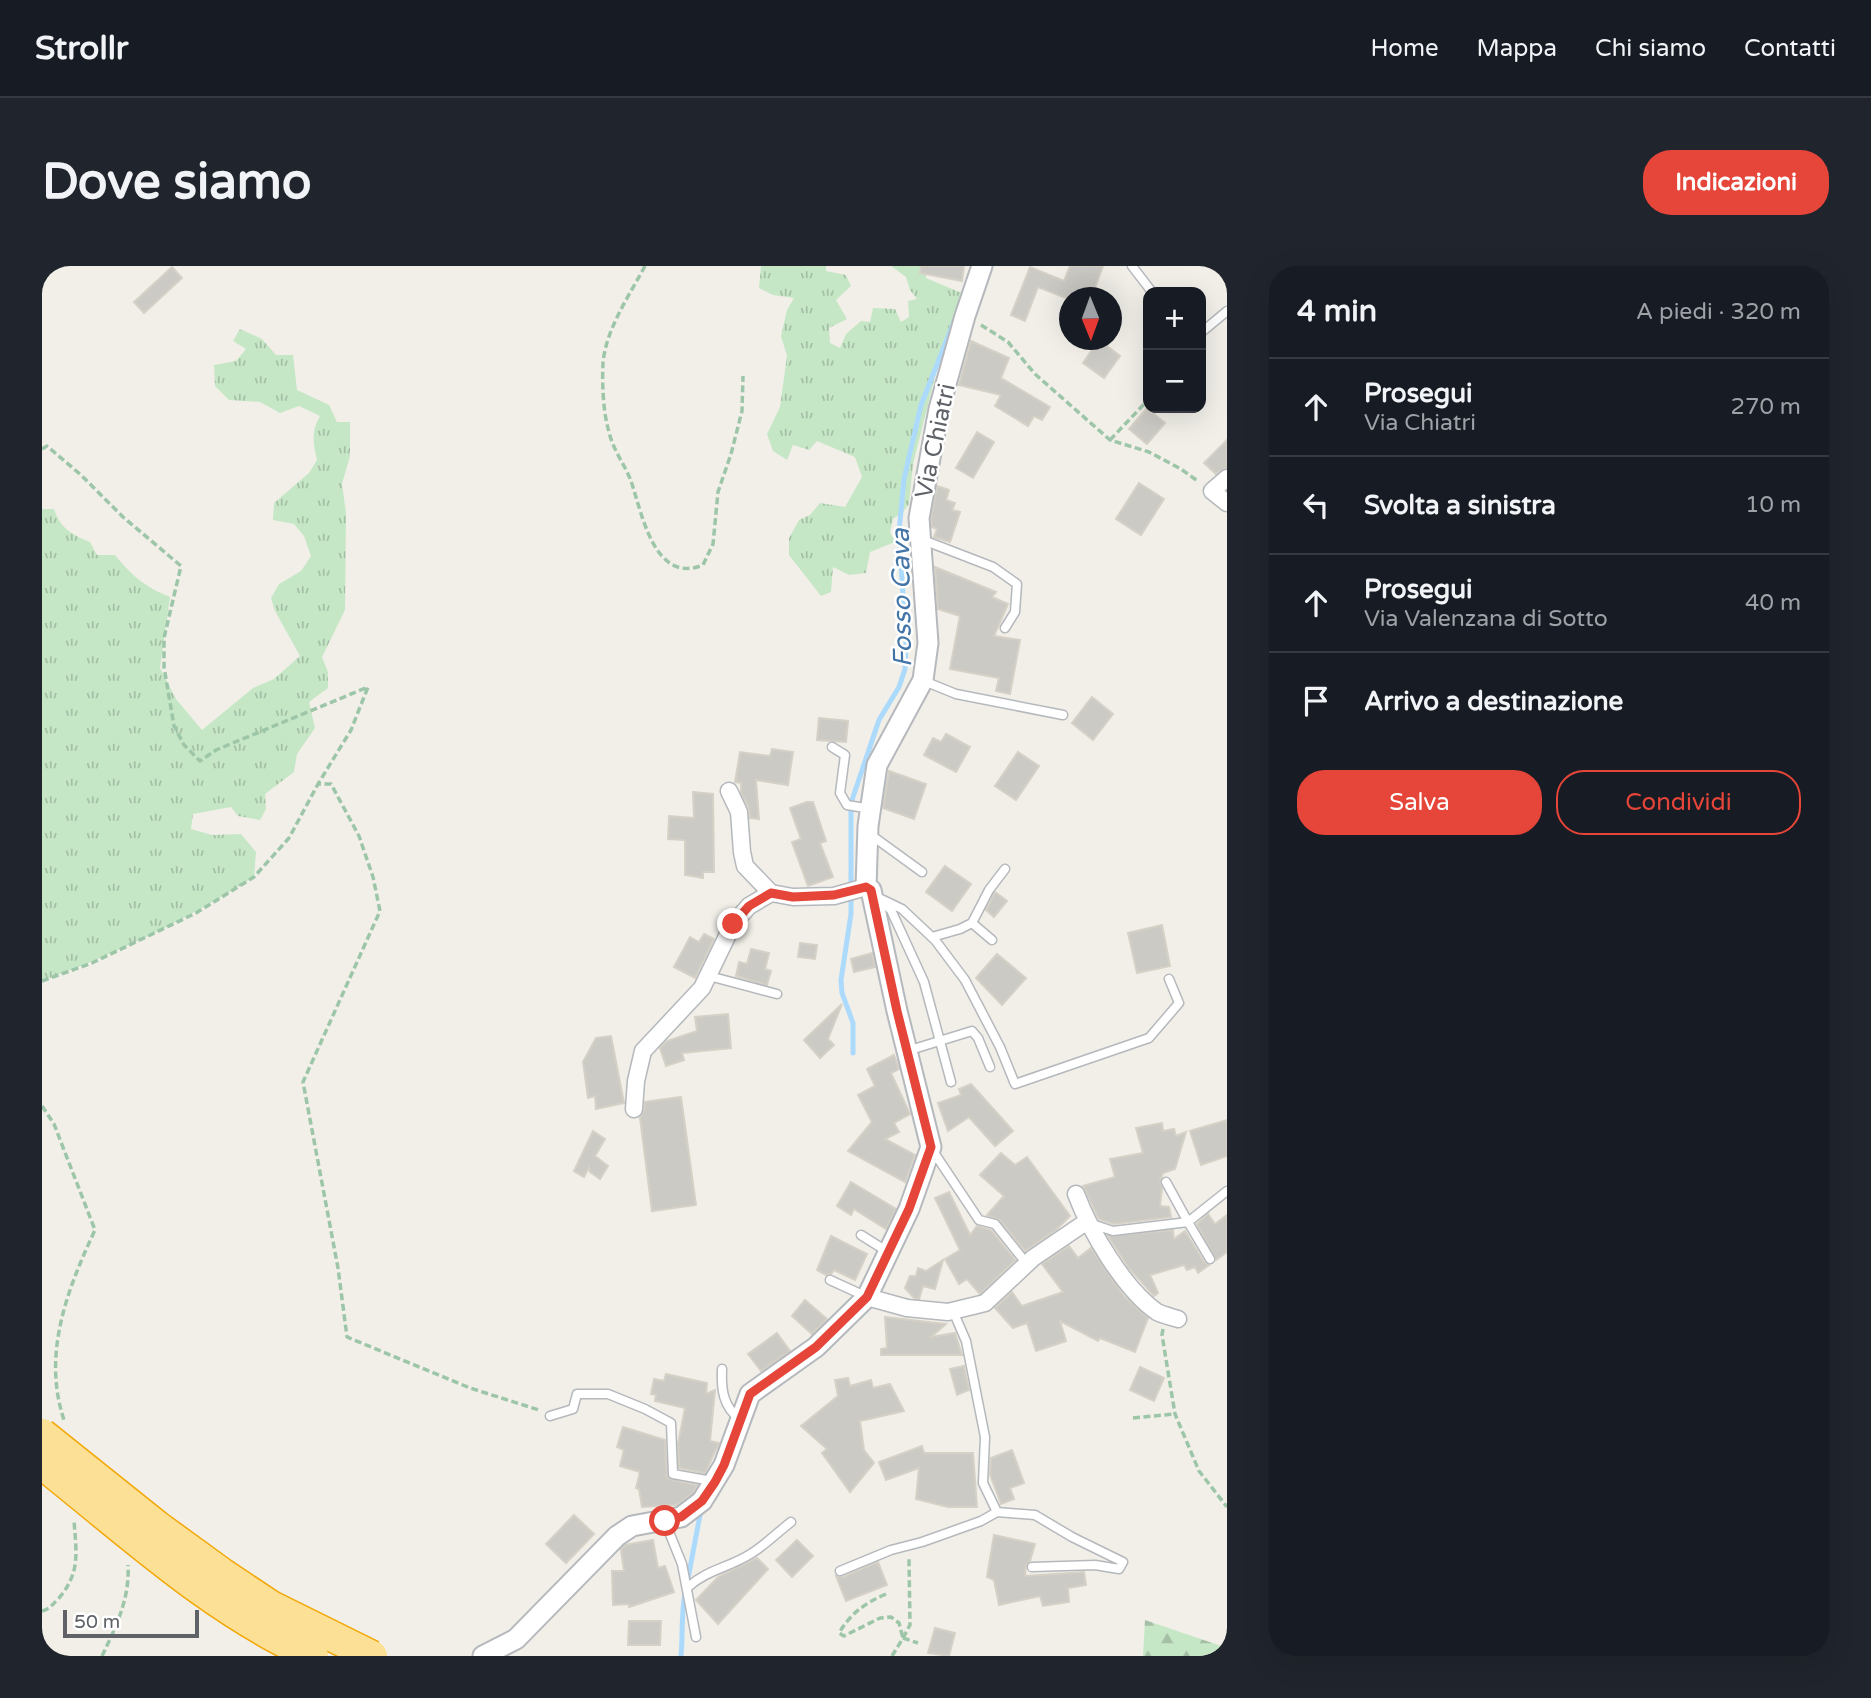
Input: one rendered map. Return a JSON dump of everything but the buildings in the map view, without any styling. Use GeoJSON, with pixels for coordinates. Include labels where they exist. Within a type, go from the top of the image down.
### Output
{"type":"FeatureCollection","features":[{"type":"Feature","properties":{"kind":"highway"},"geometry":{"type":"LineString","coordinates":[[56,1432],[157,1526],[223,1574],[271,1606],[372,1656]]}},
{"type":"Feature","properties":{"kind":"highway"},"geometry":{"type":"LineString","coordinates":[[42,1464],[185,1578],[244,1618],[313,1656]]}},
{"type":"Feature","properties":{"kind":"street","name":"Via Chiatri"},"geometry":{"type":"LineString","coordinates":[[931,1147],[869,891],[865,808],[877,765],[923,680],[928,643],[919,518],[939,409],[982,266]]}},
{"type":"Feature","properties":{"kind":"street"},"geometry":{"type":"LineString","coordinates":[[1227,478],[1212,491],[1227,503]]}},
{"type":"Feature","properties":{"kind":"street"},"geometry":{"type":"LineString","coordinates":[[729,791],[739,812],[745,866],[771,893],[793,897],[869,891]]}},
{"type":"Feature","properties":{"kind":"street"},"geometry":{"type":"LineString","coordinates":[[634,1109],[636,1082],[643,1051],[702,988],[733,924],[749,906],[771,893]]}},
{"type":"Feature","properties":{"kind":"street"},"geometry":{"type":"LineString","coordinates":[[483,1656],[516,1639],[617,1536],[632,1526],[673,1519],[702,1501],[724,1465],[750,1394],[816,1347],[867,1297],[909,1209],[931,1147]]}},
{"type":"Feature","properties":{"kind":"street"},"geometry":{"type":"LineString","coordinates":[[1076,1194],[1086,1222],[1130,1287],[1158,1312],[1172,1317]]}},
{"type":"Feature","properties":{"kind":"street"},"geometry":{"type":"LineString","coordinates":[[867,1297],[908,1308],[953,1311],[985,1303],[1027,1264],[1086,1222]]}},
{"type":"Feature","properties":{"kind":"lane"},"geometry":{"type":"LineString","coordinates":[[1132,266],[1148,287]]}},
{"type":"Feature","properties":{"kind":"lane"},"geometry":{"type":"LineString","coordinates":[[1206,329],[1227,311]]}},
{"type":"Feature","properties":{"kind":"lane"},"geometry":{"type":"LineString","coordinates":[[920,539],[993,567],[1017,584],[1015,612],[1005,628]]}},
{"type":"Feature","properties":{"kind":"lane"},"geometry":{"type":"LineString","coordinates":[[923,680],[956,694],[1063,715]]}},
{"type":"Feature","properties":{"kind":"lane"},"geometry":{"type":"LineString","coordinates":[[832,747],[845,754],[840,793],[847,805],[865,808]]}},
{"type":"Feature","properties":{"kind":"lane"},"geometry":{"type":"LineString","coordinates":[[868,833],[922,872]]}},
{"type":"Feature","properties":{"kind":"lane"},"geometry":{"type":"LineString","coordinates":[[932,937],[972,923],[989,890],[1005,869]]}},
{"type":"Feature","properties":{"kind":"lane"},"geometry":{"type":"LineString","coordinates":[[869,891],[902,909],[932,937],[965,980],[1016,1084],[1149,1038],[1179,1003],[1170,979]]}},
{"type":"Feature","properties":{"kind":"lane"},"geometry":{"type":"LineString","coordinates":[[869,891],[891,910],[924,982],[951,1082]]}},
{"type":"Feature","properties":{"kind":"lane"},"geometry":{"type":"LineString","coordinates":[[972,923],[992,940]]}},
{"type":"Feature","properties":{"kind":"lane"},"geometry":{"type":"LineString","coordinates":[[709,975],[777,994]]}},
{"type":"Feature","properties":{"kind":"lane"},"geometry":{"type":"LineString","coordinates":[[907,1051],[972,1031],[978,1038],[990,1066]]}},
{"type":"Feature","properties":{"kind":"lane"},"geometry":{"type":"LineString","coordinates":[[931,1147],[979,1220],[995,1224],[1027,1264]]}},
{"type":"Feature","properties":{"kind":"lane"},"geometry":{"type":"LineString","coordinates":[[1166,1182],[1210,1259]]}},
{"type":"Feature","properties":{"kind":"lane"},"geometry":{"type":"LineString","coordinates":[[1086,1222],[1113,1231],[1188,1222],[1227,1191]]}},
{"type":"Feature","properties":{"kind":"lane"},"geometry":{"type":"LineString","coordinates":[[861,1235],[888,1253]]}},
{"type":"Feature","properties":{"kind":"lane"},"geometry":{"type":"LineString","coordinates":[[830,1280],[867,1297]]}},
{"type":"Feature","properties":{"kind":"lane"},"geometry":{"type":"LineString","coordinates":[[953,1311],[966,1341],[983,1425],[983,1483],[997,1512]]}},
{"type":"Feature","properties":{"kind":"lane"},"geometry":{"type":"LineString","coordinates":[[722,1369],[721,1391],[732,1413],[741,1419]]}},
{"type":"Feature","properties":{"kind":"lane"},"geometry":{"type":"LineString","coordinates":[[550,1416],[573,1409],[577,1394],[608,1394],[671,1423],[673,1474],[715,1482]]}},
{"type":"Feature","properties":{"kind":"lane"},"geometry":{"type":"LineString","coordinates":[[840,1571],[981,1521],[997,1512],[1035,1515],[1123,1562],[1119,1569],[1095,1565],[1032,1567]]}},
{"type":"Feature","properties":{"kind":"lane"},"geometry":{"type":"LineString","coordinates":[[673,1519],[696,1637]]}},
{"type":"Feature","properties":{"kind":"lane"},"geometry":{"type":"LineString","coordinates":[[688,1586],[702,1574],[726,1568],[753,1553],[791,1522]]}},
{"type":"Feature","properties":{"kind":"path"},"geometry":{"type":"LineString","coordinates":[[645,266],[613,326],[603,362],[608,432],[631,481],[640,516],[656,547],[672,566],[690,571],[702,565],[713,544],[718,492],[742,411],[743,376]]}},
{"type":"Feature","properties":{"kind":"path"},"geometry":{"type":"LineString","coordinates":[[965,316],[1008,342],[1035,374],[1110,440],[1149,452],[1181,469],[1212,491]]}},
{"type":"Feature","properties":{"kind":"path"},"geometry":{"type":"LineString","coordinates":[[1110,440],[1143,405]]}},
{"type":"Feature","properties":{"kind":"path"},"geometry":{"type":"LineString","coordinates":[[42,449],[47,446],[123,517],[181,566],[164,638],[164,667],[174,726],[184,745],[200,761],[216,750],[368,687],[351,730],[289,838],[254,877],[196,913],[92,963],[42,981]]}},
{"type":"Feature","properties":{"kind":"path"},"geometry":{"type":"LineString","coordinates":[[318,784],[331,784],[359,836],[373,877],[380,911],[303,1082],[338,1268],[347,1337],[470,1388],[534,1408],[550,1416]]}},
{"type":"Feature","properties":{"kind":"path"},"geometry":{"type":"LineString","coordinates":[[42,1106],[54,1124],[95,1230],[56,1313]]}},
{"type":"Feature","properties":{"kind":"path"},"geometry":{"type":"LineString","coordinates":[[1172,1317],[1162,1335],[1175,1414],[1199,1471],[1227,1507]]}},
{"type":"Feature","properties":{"kind":"path"},"geometry":{"type":"LineString","coordinates":[[49,1368],[56,1407],[56,1432]]}},
{"type":"Feature","properties":{"kind":"path"},"geometry":{"type":"LineString","coordinates":[[1133,1418],[1175,1414]]}},
{"type":"Feature","properties":{"kind":"path"},"geometry":{"type":"LineString","coordinates":[[42,1611],[49,1609],[72,1583],[76,1555],[74,1514]]}},
{"type":"Feature","properties":{"kind":"path"},"geometry":{"type":"LineString","coordinates":[[892,1656],[910,1625],[908,1563],[912,1545]]}},
{"type":"Feature","properties":{"kind":"path"},"geometry":{"type":"LineString","coordinates":[[102,1656],[120,1621],[129,1580],[128,1557]]}},
{"type":"Feature","properties":{"kind":"path"},"geometry":{"type":"LineString","coordinates":[[886,1594],[865,1603],[847,1619],[839,1633],[844,1636],[880,1618],[891,1617],[899,1623],[903,1638]]}},
{"type":"Feature","properties":{"kind":"path"},"geometry":{"type":"LineString","coordinates":[[903,1638],[918,1643]]}},
{"type":"Feature","properties":{"kind":"green space"},"geometry":{"type":"Polygon","coordinates":[[[761,266],[826,266],[826,271],[846,275],[851,286],[836,300],[847,319],[829,328],[830,343],[840,348],[846,334],[861,321],[870,322],[873,308],[895,309],[901,322],[909,317],[908,301],[917,299],[910,290],[906,277],[891,266],[927,266],[926,278],[964,294],[936,373],[913,464],[909,504],[893,519],[890,532],[895,542],[870,552],[866,573],[849,575],[833,567],[831,592],[821,596],[789,555],[789,538],[799,520],[810,515],[820,503],[845,507],[862,477],[855,457],[817,441],[809,450],[793,445],[787,460],[773,451],[767,434],[780,407],[787,356],[781,336],[787,310],[794,298],[773,295],[759,288],[761,266]]]}},
{"type":"Feature","properties":{"kind":"green space"},"geometry":{"type":"Polygon","coordinates":[[[240,329],[262,339],[276,355],[293,355],[297,390],[329,405],[337,422],[350,422],[350,456],[342,484],[346,513],[345,610],[322,657],[328,672],[328,688],[309,702],[315,728],[297,754],[294,772],[265,794],[266,809],[260,820],[238,816],[231,807],[193,814],[191,829],[212,835],[241,834],[256,852],[254,877],[151,935],[42,981],[42,509],[54,509],[63,526],[90,542],[97,555],[115,555],[139,580],[170,597],[160,668],[176,699],[202,730],[253,688],[274,679],[300,656],[275,611],[271,598],[279,584],[301,571],[311,556],[304,536],[294,524],[273,520],[274,503],[309,473],[317,460],[314,437],[320,416],[299,406],[280,413],[260,402],[229,400],[215,386],[214,365],[236,361],[246,349],[233,341],[240,329]]]}},
{"type":"Feature","properties":{"kind":"green space"},"geometry":{"type":"Polygon","coordinates":[[[1145,1620],[1227,1648],[1227,1656],[1143,1656],[1145,1620]]]}},
{"type":"Feature","properties":{"kind":"waterway","name":"Fosso Cava"},"geometry":{"type":"LineString","coordinates":[[853,1053],[853,1023],[842,993],[841,980],[851,914],[851,803],[879,720],[899,687],[905,669],[906,643],[899,532],[904,479],[921,405],[955,319]]}},
{"type":"Feature","properties":{"kind":"waterway"},"geometry":{"type":"LineString","coordinates":[[687,1584],[700,1515]]}},
{"type":"Feature","properties":{"kind":"waterway"},"geometry":{"type":"LineString","coordinates":[[681,1656],[685,1593]]}},
{"type":"Feature","properties":{"kind":"route"},"geometry":{"type":"LineString","coordinates":[[665,1521],[681,1517],[702,1501],[715,1482],[750,1394],[816,1347],[867,1297],[909,1209],[931,1147],[897,1011],[871,890],[866,887],[816,897],[771,893],[749,906],[733,924]]}}]}
